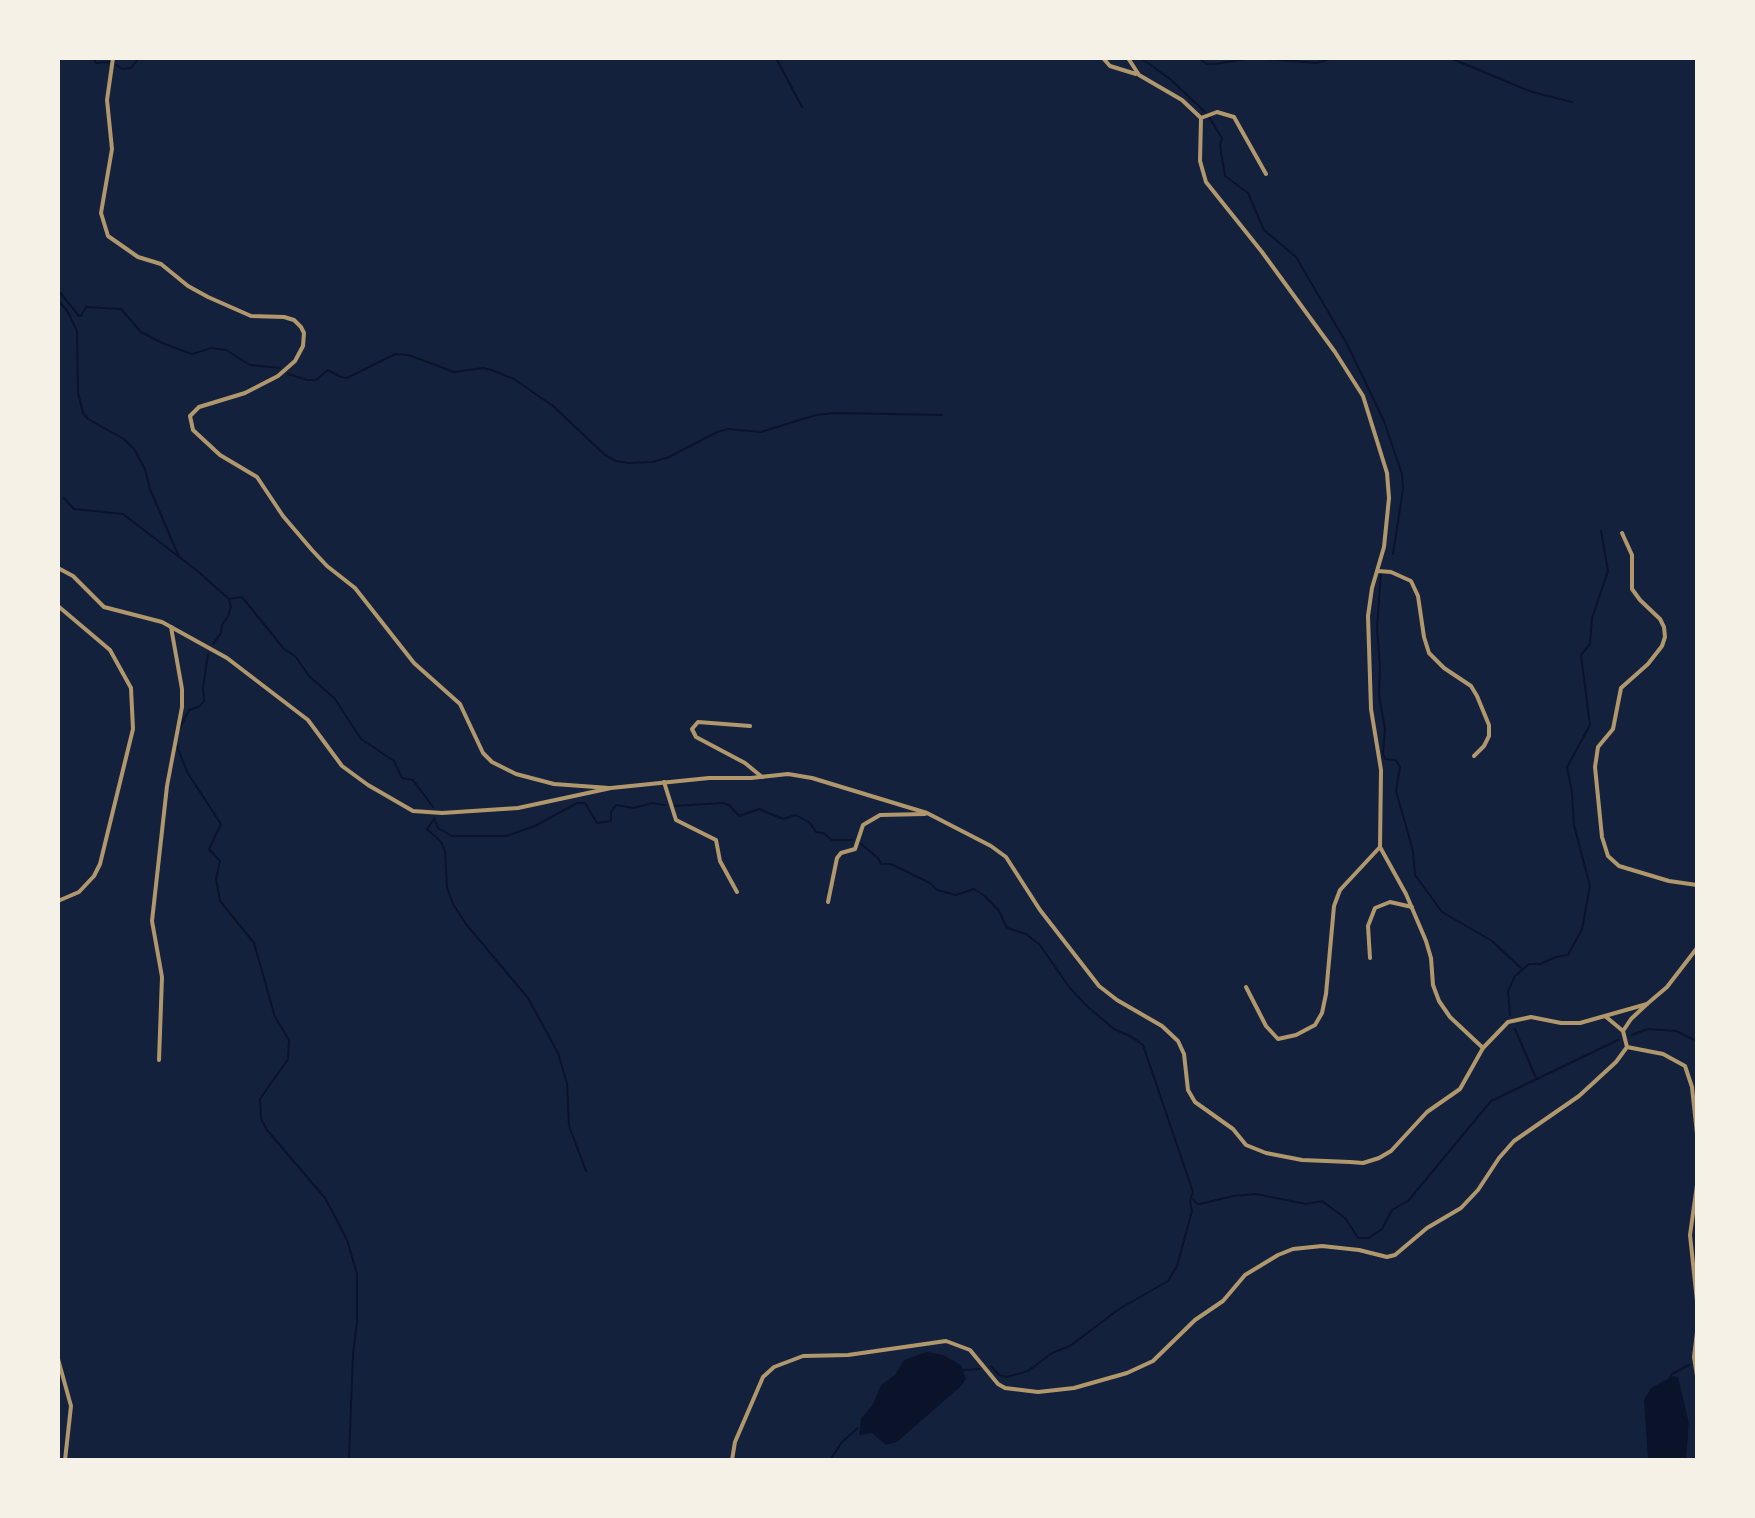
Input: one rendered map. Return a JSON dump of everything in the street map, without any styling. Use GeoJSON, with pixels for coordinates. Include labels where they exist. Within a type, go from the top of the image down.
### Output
{"type":"FeatureCollection","features":[{"type":"Feature","properties":{"kind":"street"},"geometry":{"type":"LineString","coordinates":[[113,58],[107,100],[112,149],[101,213],[108,236],[138,257],[161,264],[188,286],[208,297],[251,316],[294,320],[304,333],[303,346],[295,361],[278,376],[245,393],[199,407],[190,416],[193,430],[220,455],[257,477],[283,516],[312,550],[355,588],[414,663],[460,704],[483,753],[492,762],[516,774],[554,784],[611,788]]}},
{"type":"Feature","properties":{"kind":"street"},"geometry":{"type":"LineString","coordinates":[[1103,58],[1110,66],[1139,75],[1182,100],[1201,118],[1200,161],[1206,182],[1262,252],[1363,396],[1387,473],[1389,498],[1384,547],[1368,616],[1370,699],[1381,770],[1380,847],[1412,907],[1428,950],[1433,985],[1439,1001],[1450,1017],[1483,1048]]}},
{"type":"Feature","properties":{"kind":"street"},"geometry":{"type":"LineString","coordinates":[[1128,58],[1139,75]]}},
{"type":"Feature","properties":{"kind":"street"},"geometry":{"type":"LineString","coordinates":[[1201,118],[1217,112],[1234,117],[1266,174]]}},
{"type":"Feature","properties":{"kind":"street"},"geometry":{"type":"LineString","coordinates":[[1622,533],[1632,555],[1632,589],[1660,619],[1665,637],[1656,654],[1618,692],[1613,729],[1595,755],[1602,837],[1608,856],[1619,866],[1669,881],[1697,885]]}},
{"type":"Feature","properties":{"kind":"street"},"geometry":{"type":"LineString","coordinates":[[58,568],[73,576],[104,607],[149,617],[236,665],[308,720],[342,766],[413,811],[442,813],[518,808],[611,788],[800,775],[927,813],[1006,857],[1040,910],[1099,986],[1162,1026],[1178,1041],[1184,1054],[1188,1090],[1195,1102],[1233,1129],[1246,1145],[1256,1151],[1322,1161],[1363,1163],[1379,1158],[1391,1151],[1420,1118],[1464,1085],[1483,1048],[1500,1029],[1518,1018],[1531,1017],[1569,1024],[1647,1004]]}},
{"type":"Feature","properties":{"kind":"street"},"geometry":{"type":"LineString","coordinates":[[1378,571],[1391,572],[1411,581],[1418,596],[1429,653],[1444,668],[1471,686],[1477,696],[1489,725],[1489,736],[1474,756]]}},
{"type":"Feature","properties":{"kind":"street"},"geometry":{"type":"LineString","coordinates":[[58,606],[110,650],[131,688],[133,729],[104,850],[94,876],[79,892],[58,901]]}},
{"type":"Feature","properties":{"kind":"street"},"geometry":{"type":"LineString","coordinates":[[159,1060],[162,977],[152,921],[167,786],[182,707],[182,689],[171,627]]}},
{"type":"Feature","properties":{"kind":"street"},"geometry":{"type":"LineString","coordinates":[[750,726],[698,722],[692,729],[696,737],[745,763],[762,777]]}},
{"type":"Feature","properties":{"kind":"street"},"geometry":{"type":"LineString","coordinates":[[664,782],[676,820],[716,840],[720,861],[737,892]]}},
{"type":"Feature","properties":{"kind":"street"},"geometry":{"type":"LineString","coordinates":[[828,902],[837,858],[841,853],[855,849],[863,825],[880,815],[927,813]]}},
{"type":"Feature","properties":{"kind":"street"},"geometry":{"type":"LineString","coordinates":[[1246,987],[1266,1026],[1278,1039],[1296,1035],[1315,1025],[1322,1013],[1326,994],[1334,906],[1340,890],[1380,847]]}},
{"type":"Feature","properties":{"kind":"street"},"geometry":{"type":"LineString","coordinates":[[1370,958],[1368,926],[1375,908],[1390,902],[1412,907]]}},
{"type":"Feature","properties":{"kind":"street"},"geometry":{"type":"LineString","coordinates":[[1623,1031],[1631,1019],[1667,987],[1697,948]]}},
{"type":"Feature","properties":{"kind":"street"},"geometry":{"type":"LineString","coordinates":[[1605,1016],[1623,1031],[1627,1047]]}},
{"type":"Feature","properties":{"kind":"street"},"geometry":{"type":"LineString","coordinates":[[1627,1047],[1663,1054],[1685,1066],[1692,1087],[1697,1134]]}},
{"type":"Feature","properties":{"kind":"street"},"geometry":{"type":"LineString","coordinates":[[732,1460],[735,1442],[763,1377],[774,1367],[803,1356],[848,1355],[946,1341],[970,1350],[998,1384],[1005,1388],[1038,1392],[1074,1388],[1127,1373],[1153,1361],[1195,1320],[1223,1301],[1245,1275],[1278,1255],[1293,1249],[1322,1246],[1351,1248],[1387,1257],[1395,1255],[1427,1228],[1461,1208],[1514,1141],[1579,1096],[1616,1062],[1627,1047]]}},
{"type":"Feature","properties":{"kind":"street"},"geometry":{"type":"LineString","coordinates":[[1697,1185],[1690,1235],[1697,1301]]}},
{"type":"Feature","properties":{"kind":"street"},"geometry":{"type":"LineString","coordinates":[[1697,1332],[1694,1357],[1697,1376]]}},
{"type":"Feature","properties":{"kind":"street"},"geometry":{"type":"LineString","coordinates":[[58,1359],[71,1406],[65,1460]]}},
{"type":"Feature","properties":{"kind":"water"},"geometry":{"type":"Polygon","coordinates":[[[927,1352],[943,1355],[961,1365],[966,1379],[961,1386],[897,1442],[886,1445],[872,1433],[859,1435],[861,1419],[873,1404],[881,1385],[895,1375],[904,1360],[927,1352]]]}},
{"type":"Feature","properties":{"kind":"water"},"geometry":{"type":"Polygon","coordinates":[[[1673,1376],[1678,1377],[1689,1423],[1686,1460],[1648,1460],[1644,1400],[1651,1388],[1673,1376]]]}},
{"type":"Feature","properties":{"kind":"waterway"},"geometry":{"type":"LineString","coordinates":[[93,58],[96,63],[110,62]]}},
{"type":"Feature","properties":{"kind":"waterway"},"geometry":{"type":"LineString","coordinates":[[116,65],[122,69],[131,68],[139,58]]}},
{"type":"Feature","properties":{"kind":"waterway"},"geometry":{"type":"LineString","coordinates":[[776,58],[802,107]]}},
{"type":"Feature","properties":{"kind":"waterway"},"geometry":{"type":"LineString","coordinates":[[1141,58],[1170,79],[1205,112]]}},
{"type":"Feature","properties":{"kind":"waterway"},"geometry":{"type":"LineString","coordinates":[[1198,58],[1207,64],[1254,58],[1317,63],[1332,58]]}},
{"type":"Feature","properties":{"kind":"waterway"},"geometry":{"type":"LineString","coordinates":[[1450,58],[1532,92],[1572,102]]}},
{"type":"Feature","properties":{"kind":"waterway"},"geometry":{"type":"LineString","coordinates":[[1209,117],[1222,138],[1220,146],[1225,176],[1248,193],[1264,230],[1296,257],[1347,344],[1384,421],[1402,474],[1403,489],[1393,554]]}},
{"type":"Feature","properties":{"kind":"waterway"},"geometry":{"type":"LineString","coordinates":[[58,290],[79,316],[86,307],[121,309],[141,332],[162,343],[192,354],[211,348],[226,350],[250,365],[280,368]]}},
{"type":"Feature","properties":{"kind":"waterway"},"geometry":{"type":"LineString","coordinates":[[58,300],[77,331],[78,393],[83,413],[124,439],[134,449],[145,469],[150,489],[179,557]]}},
{"type":"Feature","properties":{"kind":"waterway"},"geometry":{"type":"LineString","coordinates":[[288,374],[316,380],[328,370],[347,378],[395,354],[409,355],[454,372],[483,368],[492,370],[514,379],[553,406],[605,455],[628,463],[653,462],[669,457],[728,429],[761,432],[816,415],[942,415]]}},
{"type":"Feature","properties":{"kind":"waterway"},"geometry":{"type":"LineString","coordinates":[[64,498],[74,509],[123,514],[228,598]]}},
{"type":"Feature","properties":{"kind":"waterway"},"geometry":{"type":"LineString","coordinates":[[1510,1015],[1508,991],[1515,976],[1529,964],[1540,964],[1568,955],[1582,929],[1590,886],[1574,825],[1567,767],[1590,725],[1581,655],[1590,644],[1592,618],[1608,571],[1601,531]]}},
{"type":"Feature","properties":{"kind":"waterway"},"geometry":{"type":"LineString","coordinates":[[1381,573],[1377,627],[1379,695],[1385,729],[1383,754],[1385,759],[1396,760],[1400,767],[1396,791],[1413,851],[1415,875],[1442,912],[1492,941],[1521,968]]}},
{"type":"Feature","properties":{"kind":"waterway"},"geometry":{"type":"LineString","coordinates":[[229,599],[242,597],[284,649],[296,657],[309,676],[335,699],[361,739],[394,761],[402,778],[413,780],[433,807]]}},
{"type":"Feature","properties":{"kind":"waterway"},"geometry":{"type":"LineString","coordinates":[[213,644],[228,616],[231,607],[229,600]]}},
{"type":"Feature","properties":{"kind":"waterway"},"geometry":{"type":"LineString","coordinates":[[180,728],[189,710],[204,701],[208,654]]}},
{"type":"Feature","properties":{"kind":"waterway"},"geometry":{"type":"LineString","coordinates":[[177,746],[187,772],[221,824],[209,849],[220,861],[216,879],[220,901],[254,943],[275,1017],[289,1040],[288,1059],[260,1099],[261,1119],[325,1198],[347,1240],[357,1274],[349,1460]]}},
{"type":"Feature","properties":{"kind":"waterway"},"geometry":{"type":"LineString","coordinates":[[434,818],[438,828],[452,836],[506,836],[535,826],[577,803],[585,803],[597,823],[611,821],[611,812],[616,805],[634,808],[652,803],[665,805]]}},
{"type":"Feature","properties":{"kind":"waterway"},"geometry":{"type":"LineString","coordinates":[[674,806],[723,803],[739,816],[759,809],[783,819],[796,815],[810,823],[816,832],[832,840],[853,840]]}},
{"type":"Feature","properties":{"kind":"waterway"},"geometry":{"type":"LineString","coordinates":[[434,819],[427,829],[441,842],[445,851],[447,888],[453,904],[528,998],[558,1053],[567,1083],[569,1126],[586,1171]]}},
{"type":"Feature","properties":{"kind":"waterway"},"geometry":{"type":"LineString","coordinates":[[860,843],[881,864],[891,864],[930,883],[937,890],[956,895],[974,889],[985,896],[999,911],[1007,928],[1026,934],[1040,945],[1069,987],[1088,1007],[1114,1029],[1143,1045],[1193,1192],[1190,1201],[1192,1211],[1177,1266],[1168,1281],[1119,1309],[1070,1346],[1052,1353],[1028,1371],[1007,1377],[999,1375],[991,1366]]}},
{"type":"Feature","properties":{"kind":"waterway"},"geometry":{"type":"LineString","coordinates":[[1515,1029],[1536,1078]]}},
{"type":"Feature","properties":{"kind":"waterway"},"geometry":{"type":"LineString","coordinates":[[1632,1035],[1647,1029],[1676,1031],[1697,1041]]}},
{"type":"Feature","properties":{"kind":"waterway"},"geometry":{"type":"LineString","coordinates":[[1193,1199],[1200,1204],[1256,1194],[1306,1204],[1322,1201],[1346,1219],[1358,1238],[1369,1238],[1382,1229],[1392,1210],[1408,1201],[1491,1101],[1618,1040]]}},
{"type":"Feature","properties":{"kind":"waterway"},"geometry":{"type":"LineString","coordinates":[[1668,1381],[1672,1374],[1689,1365]]}},
{"type":"Feature","properties":{"kind":"waterway"},"geometry":{"type":"LineString","coordinates":[[963,1370],[980,1369]]}},
{"type":"Feature","properties":{"kind":"waterway"},"geometry":{"type":"LineString","coordinates":[[830,1460],[842,1442],[858,1428]]}}]}
